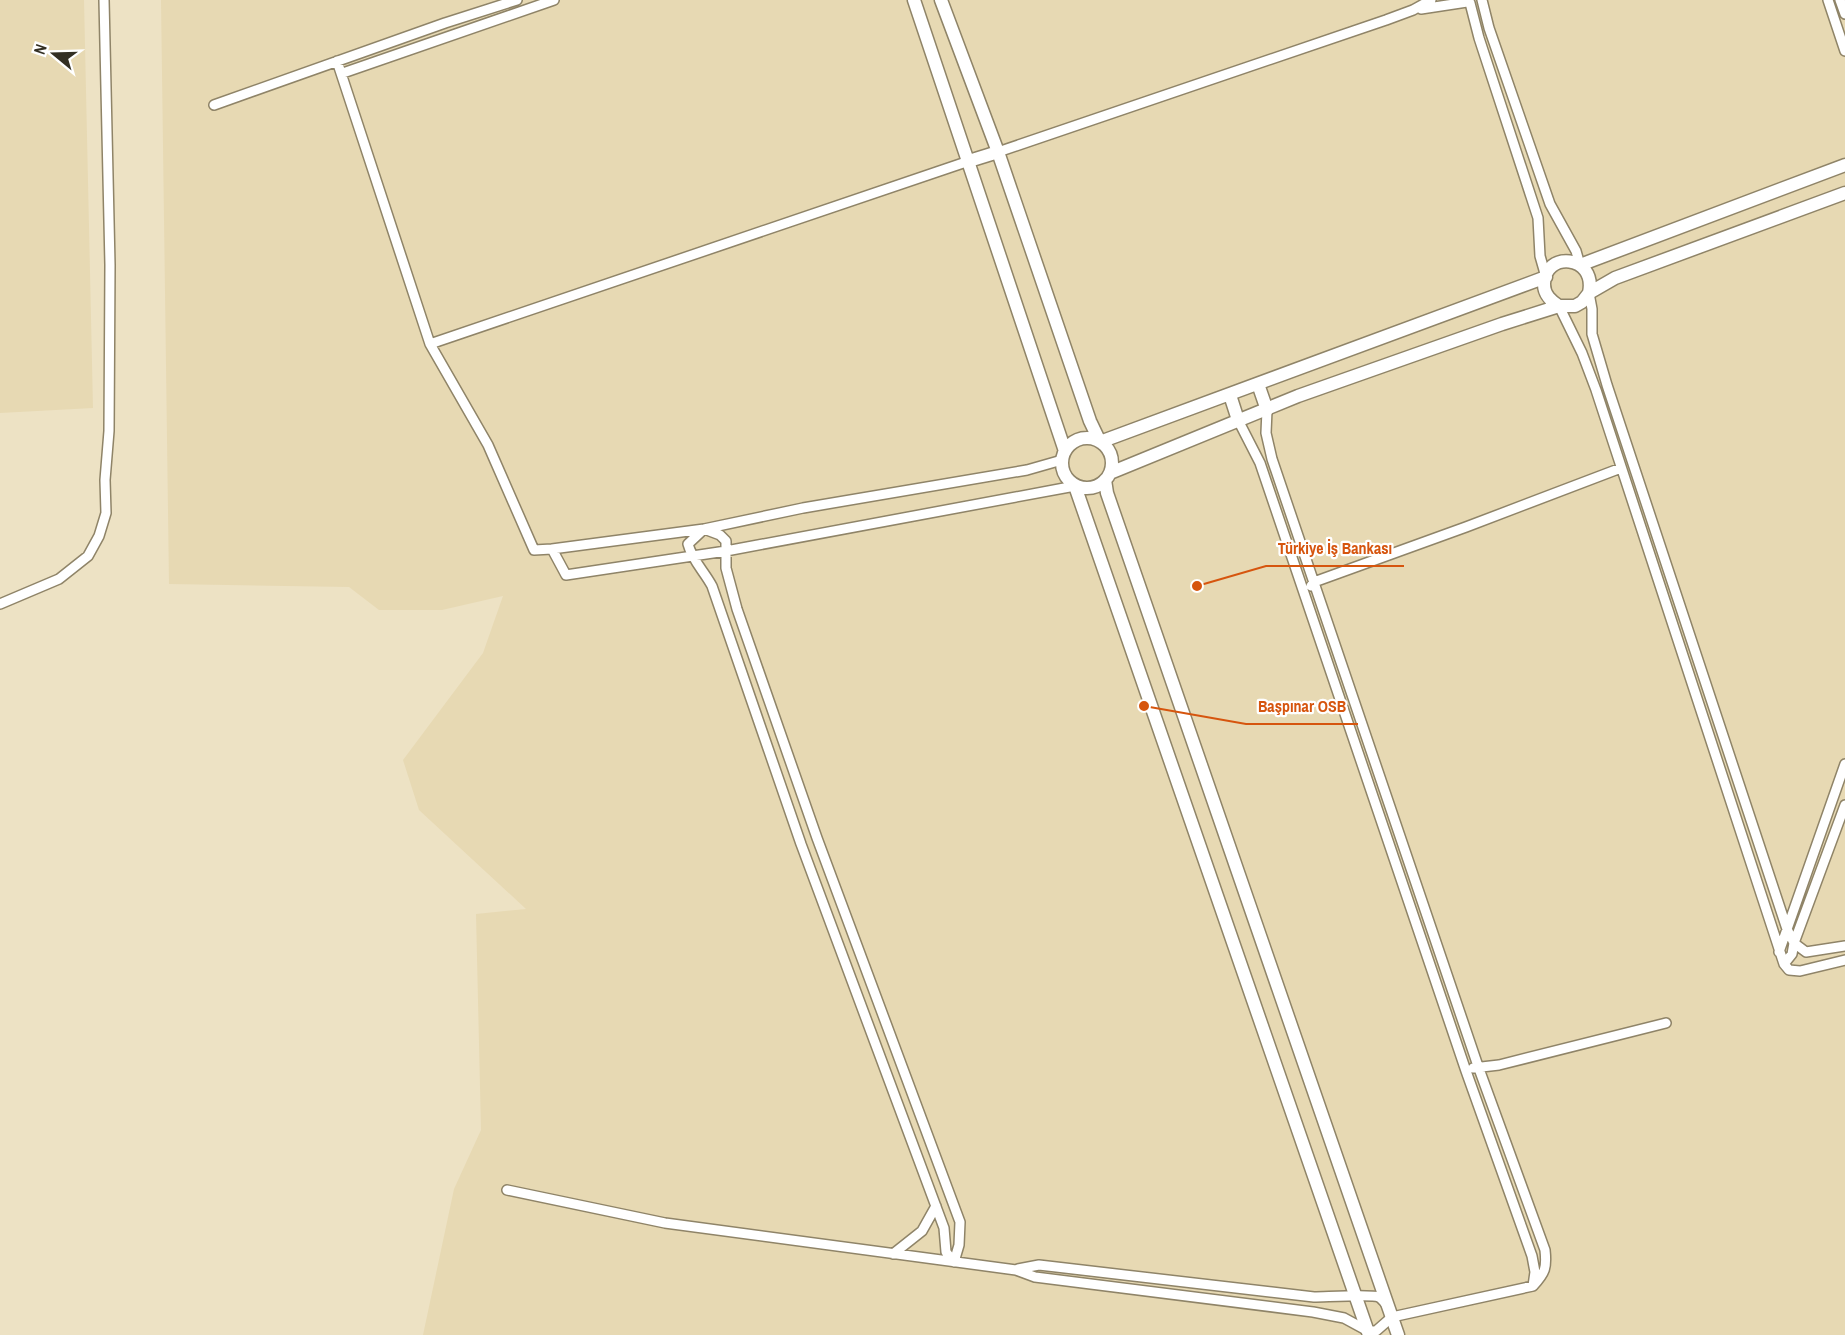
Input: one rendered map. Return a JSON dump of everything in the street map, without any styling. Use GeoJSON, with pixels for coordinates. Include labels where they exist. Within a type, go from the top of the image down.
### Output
{"type":"FeatureCollection","features":[{"type":"Feature","properties":{"kind":"street"},"geometry":{"type":"LineString","coordinates":[[0,604],[59,579],[88,556],[99,536],[106,513],[110,265],[106,182],[104,0]]}},
{"type":"Feature","properties":{"kind":"street"},"geometry":{"type":"LineString","coordinates":[[214,105],[517,0]]}},
{"type":"Feature","properties":{"kind":"street"},"geometry":{"type":"LineString","coordinates":[[343,73],[554,0]]}},
{"type":"Feature","properties":{"kind":"street"},"geometry":{"type":"LineString","coordinates":[[914,0],[969,161],[1064,456],[1063,471],[1075,486],[1368,1333]]}},
{"type":"Feature","properties":{"kind":"street"},"geometry":{"type":"LineString","coordinates":[[941,0],[998,152],[1090,421],[1100,442],[1110,455],[1107,493],[1398,1335]]}},
{"type":"Feature","properties":{"kind":"street"},"geometry":{"type":"LineString","coordinates":[[430,344],[1413,10],[1431,0]]}},
{"type":"Feature","properties":{"kind":"street"},"geometry":{"type":"LineString","coordinates":[[1828,0],[1845,51]]}},
{"type":"Feature","properties":{"kind":"street"},"geometry":{"type":"LineString","coordinates":[[1840,0],[1845,14]]}},
{"type":"Feature","properties":{"kind":"street"},"geometry":{"type":"LineString","coordinates":[[1413,10],[1472,1]]}},
{"type":"Feature","properties":{"kind":"street"},"geometry":{"type":"LineString","coordinates":[[1472,1],[1489,28],[1550,204],[1576,251],[1580,265]]}},
{"type":"Feature","properties":{"kind":"street"},"geometry":{"type":"LineString","coordinates":[[1472,1],[1479,38],[1538,218],[1540,256],[1546,277],[1545,293],[1552,302],[1559,306],[1582,353],[1779,952],[1789,970],[1800,971],[1845,960]]}},
{"type":"Feature","properties":{"kind":"street"},"geometry":{"type":"LineString","coordinates":[[337,61],[343,73],[430,344],[488,445],[534,550],[704,529],[802,508],[1027,470],[1064,456],[1070,444],[1080,439],[1089,438],[1100,442],[1546,277],[1552,267],[1559,263],[1574,262],[1580,265],[1590,280],[1593,334],[1607,385],[1787,929],[1794,943],[1806,952]]}},
{"type":"Feature","properties":{"kind":"street"},"geometry":{"type":"LineString","coordinates":[[1580,265],[1845,165]]}},
{"type":"Feature","properties":{"kind":"street"},"geometry":{"type":"LineString","coordinates":[[552,549],[566,575],[726,551],[1075,486],[1095,487],[1108,477],[1238,420],[1502,324],[1559,306],[1575,306],[1582,302],[1589,293],[1615,278],[1845,193]]}},
{"type":"Feature","properties":{"kind":"street"},"geometry":{"type":"LineString","coordinates":[[507,1190],[665,1223],[1016,1270],[1035,1277],[1344,1318],[1368,1333],[1376,1331],[1390,1311],[1533,1286],[1541,1277],[1546,1266],[1545,1250],[1478,1066],[1272,459],[1266,432],[1267,410],[1258,384]]}},
{"type":"Feature","properties":{"kind":"street"},"geometry":{"type":"LineString","coordinates":[[1230,395],[1238,420],[1260,463],[1466,1071],[1532,1256],[1535,1272],[1533,1286]]}},
{"type":"Feature","properties":{"kind":"street"},"geometry":{"type":"LineString","coordinates":[[1305,596],[1314,582],[1621,468]]}},
{"type":"Feature","properties":{"kind":"street"},"geometry":{"type":"LineString","coordinates":[[704,529],[720,535],[726,541],[726,568],[736,609],[817,838],[960,1222],[959,1245],[954,1262]]}},
{"type":"Feature","properties":{"kind":"street"},"geometry":{"type":"LineString","coordinates":[[704,529],[688,544],[691,556],[702,567],[712,586],[801,844],[944,1228],[946,1252],[954,1262]]}},
{"type":"Feature","properties":{"kind":"street"},"geometry":{"type":"LineString","coordinates":[[1340,697],[1352,693]]}},
{"type":"Feature","properties":{"kind":"street"},"geometry":{"type":"LineString","coordinates":[[1779,952],[1845,764]]}},
{"type":"Feature","properties":{"kind":"street"},"geometry":{"type":"LineString","coordinates":[[1784,964],[1792,954],[1794,943],[1845,805]]}},
{"type":"Feature","properties":{"kind":"street"},"geometry":{"type":"LineString","coordinates":[[1387,837],[1400,833]]}},
{"type":"Feature","properties":{"kind":"street"},"geometry":{"type":"LineString","coordinates":[[1792,954],[1825,951],[1845,946]]}},
{"type":"Feature","properties":{"kind":"street"},"geometry":{"type":"LineString","coordinates":[[1466,1071],[1478,1066],[1499,1065],[1666,1023]]}},
{"type":"Feature","properties":{"kind":"street"},"geometry":{"type":"LineString","coordinates":[[893,1254],[922,1231],[936,1206]]}},
{"type":"Feature","properties":{"kind":"street"},"geometry":{"type":"LineString","coordinates":[[1016,1270],[1039,1265],[1314,1297],[1368,1295],[1378,1298],[1390,1311]]}},
{"type":"Feature","properties":{"kind":"street"},"geometry":{"type":"LineString","coordinates":[[1224,1301],[1226,1288]]}},
{"type":"Feature","properties":{"kind":"shaded area"},"geometry":{"type":"Polygon","coordinates":[[[0,0],[84,0],[93,408],[0,413],[0,0]]]}},
{"type":"Feature","properties":{"kind":"shaded area"},"geometry":{"type":"Polygon","coordinates":[[[161,0],[1845,0],[1845,1335],[423,1335],[454,1189],[481,1130],[476,914],[526,909],[419,810],[403,760],[483,653],[503,596],[442,610],[379,610],[349,587],[169,584],[161,0]]]}},
{"type":"Feature","properties":{"kind":"place","name":"Türkiye İş Bankası"},"geometry":{"type":"Point","coordinates":[1197,586]}},
{"type":"Feature","properties":{"kind":"place","name":"Başpınar OSB"},"geometry":{"type":"Point","coordinates":[1144,706]}}]}
